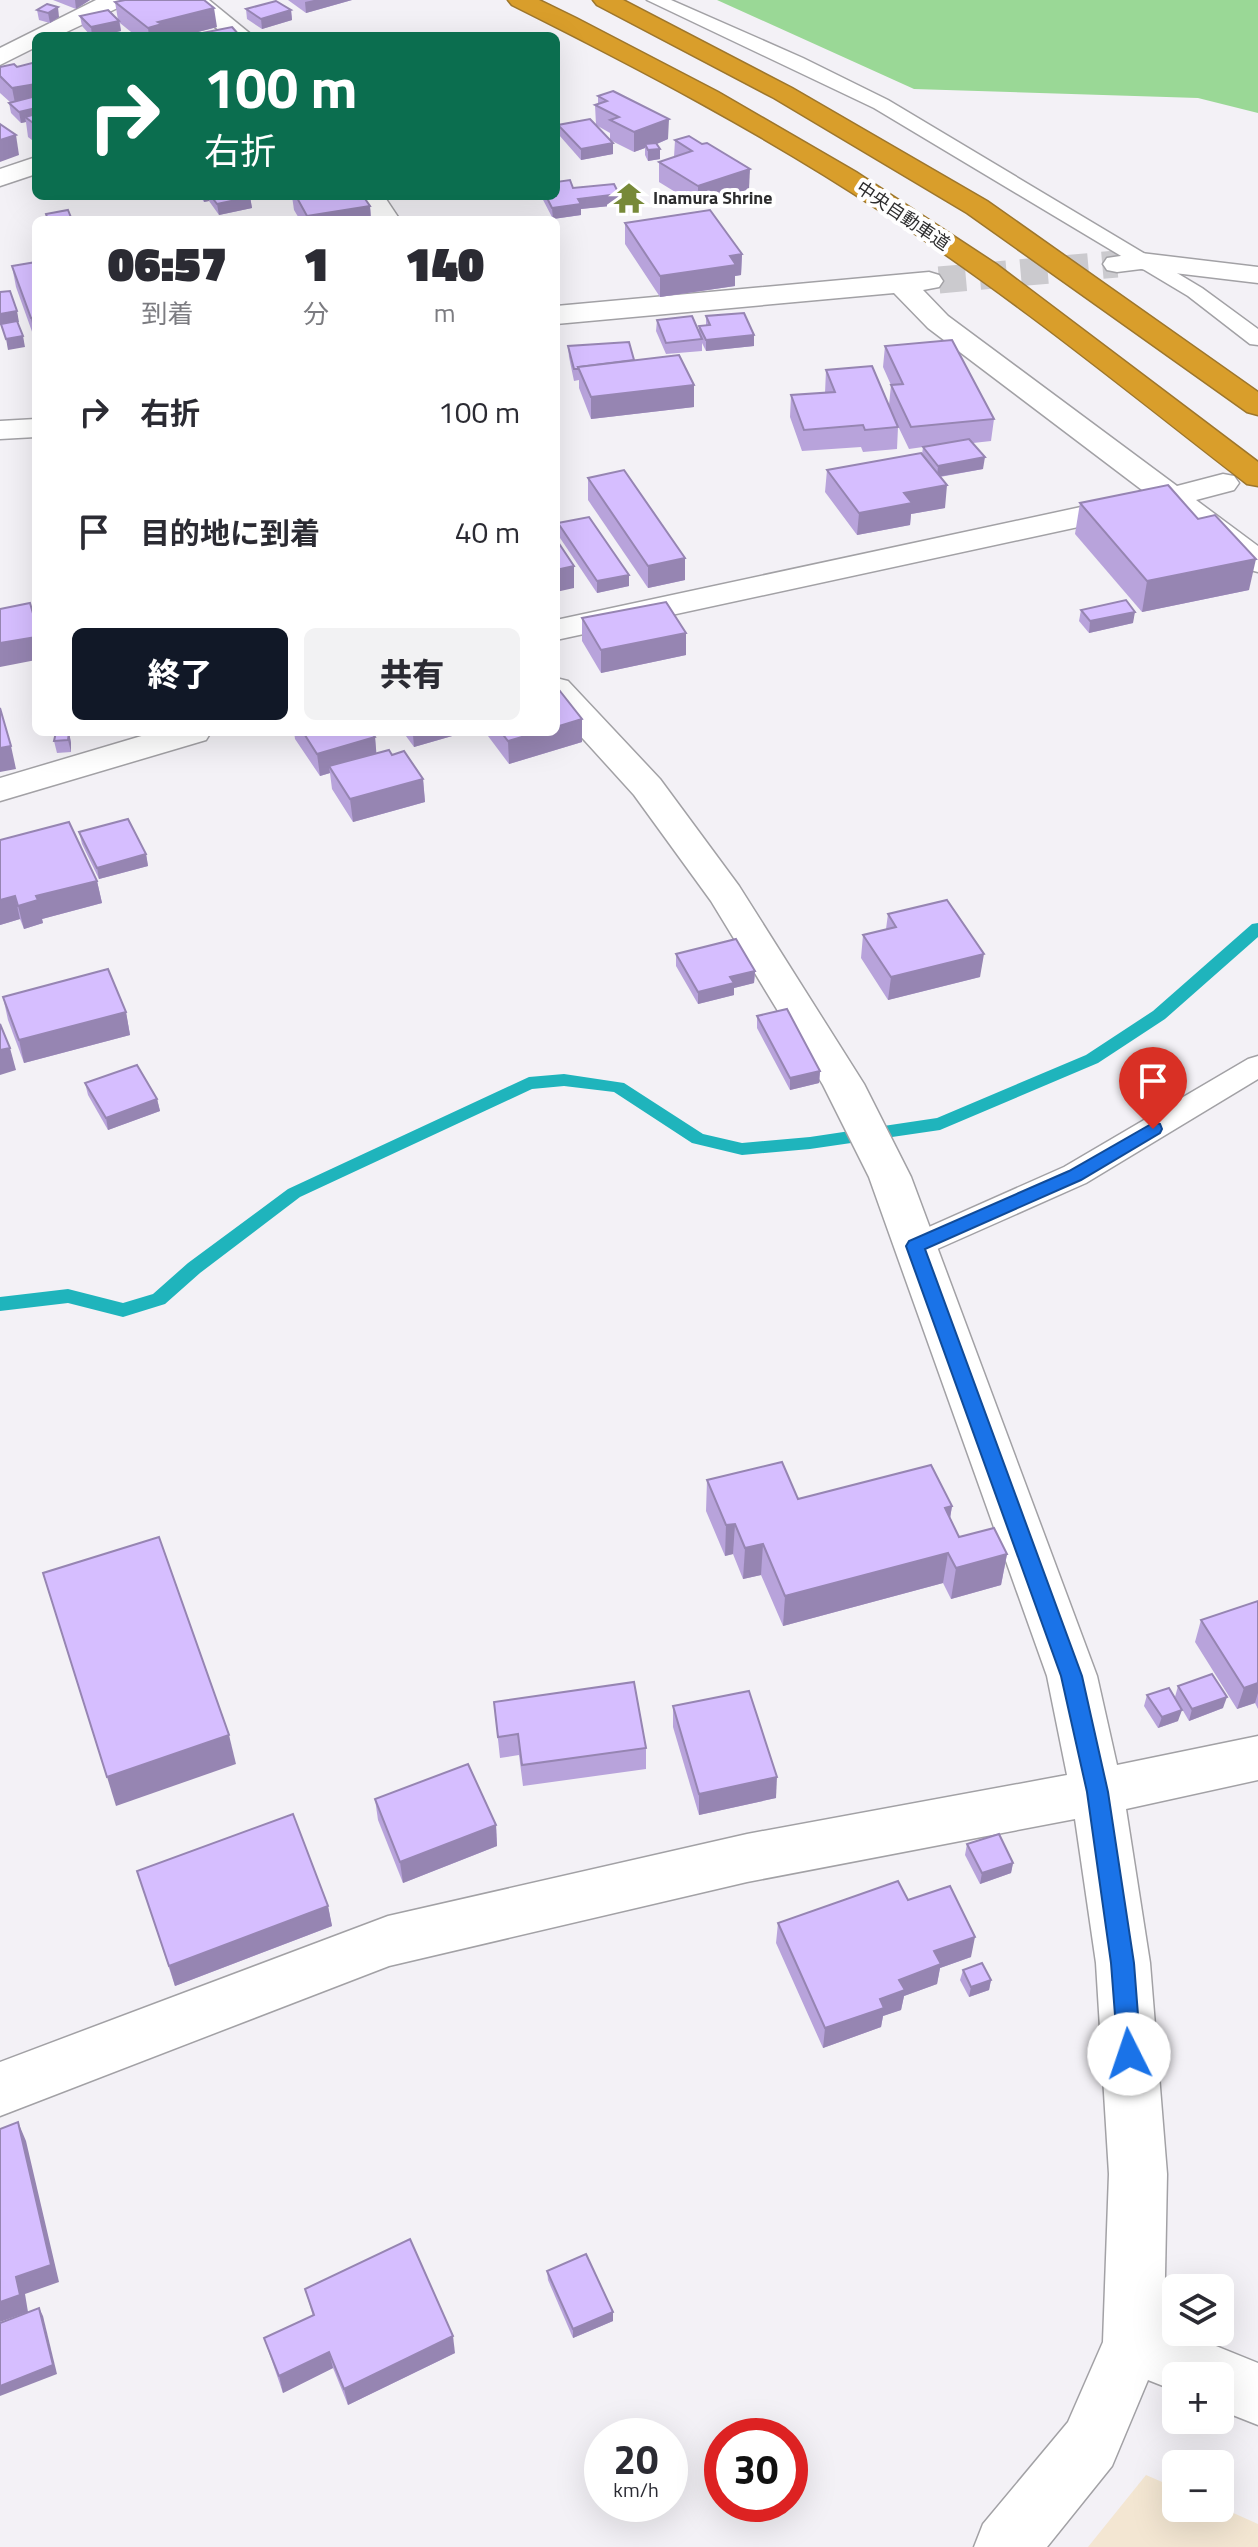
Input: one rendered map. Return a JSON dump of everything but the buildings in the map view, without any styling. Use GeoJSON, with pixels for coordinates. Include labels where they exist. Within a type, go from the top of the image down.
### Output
{"type":"FeatureCollection","features":[{"type":"Feature","properties":{"kind":"highway","name":"中央自動車道"},"geometry":{"type":"LineString","coordinates":[[520,0],[689,86],[790,142],[894,208],[1037,310],[1258,477]]}},
{"type":"Feature","properties":{"kind":"highway"},"geometry":{"type":"LineString","coordinates":[[605,0],[783,93],[977,207],[1258,406]]}},
{"type":"Feature","properties":{"kind":"street"},"geometry":{"type":"LineString","coordinates":[[48,32],[116,0]]}},
{"type":"Feature","properties":{"kind":"street"},"geometry":{"type":"LineString","coordinates":[[194,0],[236,32]]}},
{"type":"Feature","properties":{"kind":"street"},"geometry":{"type":"LineString","coordinates":[[0,58],[32,40]]}},
{"type":"Feature","properties":{"kind":"street"},"geometry":{"type":"LineString","coordinates":[[0,178],[32,166]]}},
{"type":"Feature","properties":{"kind":"street"},"geometry":{"type":"LineString","coordinates":[[1129,262],[1258,275]]}},
{"type":"Feature","properties":{"kind":"street"},"geometry":{"type":"LineString","coordinates":[[560,315],[939,280]]}},
{"type":"Feature","properties":{"kind":"street"},"geometry":{"type":"LineString","coordinates":[[901,284],[938,322],[1258,562]]}},
{"type":"Feature","properties":{"kind":"street"},"geometry":{"type":"LineString","coordinates":[[0,430],[32,428]]}},
{"type":"Feature","properties":{"kind":"street"},"geometry":{"type":"LineString","coordinates":[[560,629],[1172,497],[1223,483]]}},
{"type":"Feature","properties":{"kind":"street"},"geometry":{"type":"LineString","coordinates":[[560,692],[647,787],[726,895],[843,1084],[890,1177],[1072,1676],[1097,1792],[1123,1963],[1138,2174],[1133,2343],[1090,2444],[1006,2547]]}},
{"type":"Feature","properties":{"kind":"street"},"geometry":{"type":"LineString","coordinates":[[0,790],[180,736]]}},
{"type":"Feature","properties":{"kind":"street"},"geometry":{"type":"LineString","coordinates":[[0,2089],[388,1941],[747,1858],[1097,1792],[1258,1758]]}},
{"type":"Feature","properties":{"kind":"street"},"geometry":{"type":"LineString","coordinates":[[1133,2343],[1179,2362]]}},
{"type":"Feature","properties":{"kind":"street"},"geometry":{"type":"LineString","coordinates":[[1234,2385],[1258,2394]]}},
{"type":"Feature","properties":{"kind":"lane"},"geometry":{"type":"LineString","coordinates":[[656,0],[797,62],[881,104],[1129,262],[1195,292],[1258,339]]}},
{"type":"Feature","properties":{"kind":"lane"},"geometry":{"type":"LineString","coordinates":[[915,1246],[1075,1175],[1258,1066]]}},
{"type":"Feature","properties":{"kind":"shaded area"},"geometry":{"type":"Polygon","coordinates":[[[1146,2475],[1162,2482],[1162,2522],[1234,2522],[1234,2513],[1258,2524],[1258,2547],[1088,2547],[1146,2475]]]}},
{"type":"Feature","properties":{"kind":"green space"},"geometry":{"type":"Polygon","coordinates":[[[717,0],[1258,0],[1258,113],[1198,98],[914,89],[717,0]]]}},
{"type":"Feature","properties":{"kind":"waterway"},"geometry":{"type":"LineString","coordinates":[[0,1304],[68,1296],[123,1310],[159,1299],[194,1268],[294,1193],[529,1083],[564,1080],[618,1087],[698,1139],[742,1149],[810,1143],[940,1124],[1092,1059],[1159,1015],[1258,928]]}},
{"type":"Feature","properties":{"kind":"tunnel"},"geometry":{"type":"LineString","coordinates":[[939,280],[1117,264]]}},
{"type":"Feature","properties":{"kind":"place","name":"Inamura Shrine"},"geometry":{"type":"Point","coordinates":[629,198]}},
{"type":"Feature","properties":{"kind":"route"},"geometry":{"type":"LineString","coordinates":[[1129,2054],[1123,1963],[1097,1792],[1072,1676],[915,1246],[1075,1175],[1153,1129]]}}]}
